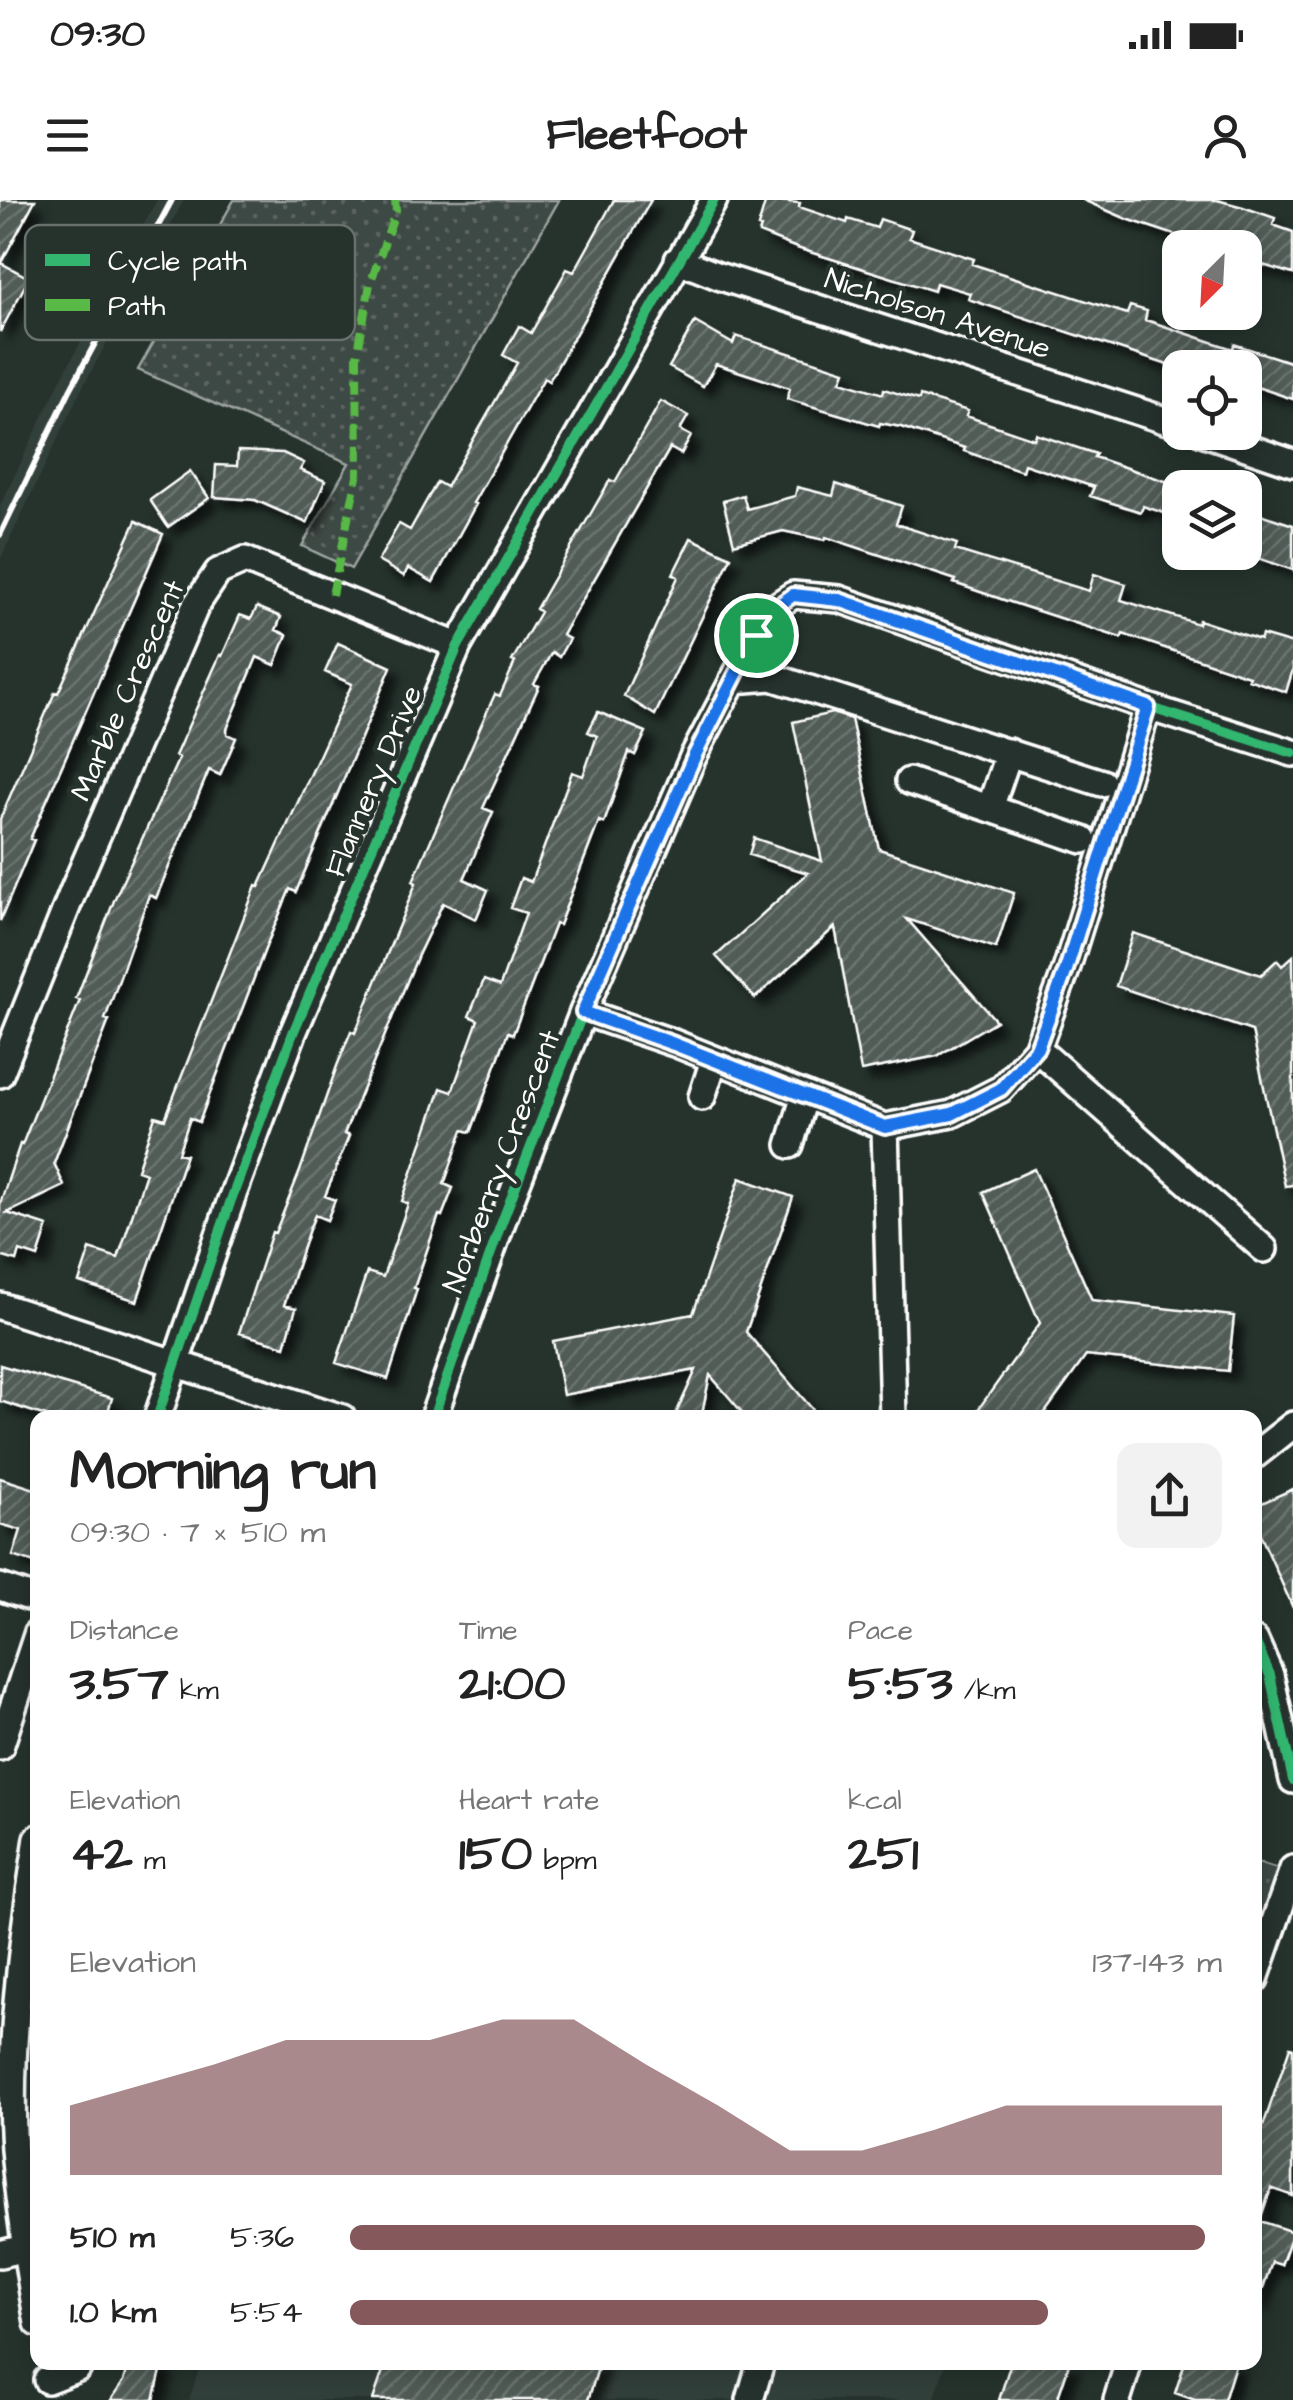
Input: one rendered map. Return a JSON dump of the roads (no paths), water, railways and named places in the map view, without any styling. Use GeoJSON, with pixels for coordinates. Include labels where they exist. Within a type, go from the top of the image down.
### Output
{"type":"FeatureCollection","features":[{"type":"Feature","properties":{"kind":"street","name":"Flannery Drive"},"geometry":{"type":"LineString","coordinates":[[160,1410],[293,1033],[458,646],[714,200]]}},
{"type":"Feature","properties":{"kind":"street","name":"Nicholson Avenue"},"geometry":{"type":"LineString","coordinates":[[678,260],[1162,419]]}},
{"type":"Feature","properties":{"kind":"street"},"geometry":{"type":"LineString","coordinates":[[1255,450],[1293,463]]}},
{"type":"Feature","properties":{"kind":"street","name":"Marble Crescent"},"geometry":{"type":"LineString","coordinates":[[0,1074],[74,889],[196,606],[218,572],[245,560],[458,646]]}},
{"type":"Feature","properties":{"kind":"street","name":"Norberry Crescent"},"geometry":{"type":"LineString","coordinates":[[436,1410],[500,1227],[583,1012],[694,757],[753,641],[775,608],[793,595],[839,600],[1293,753]]}},
{"type":"Feature","properties":{"kind":"street"},"geometry":{"type":"LineString","coordinates":[[753,641],[772,677]]}},
{"type":"Feature","properties":{"kind":"street"},"geometry":{"type":"LineString","coordinates":[[733,680],[772,677],[1102,784]]}},
{"type":"Feature","properties":{"kind":"street"},"geometry":{"type":"LineString","coordinates":[[583,1012],[885,1127],[952,1114],[1001,1089],[1037,1048],[1066,970],[1148,707]]}},
{"type":"Feature","properties":{"kind":"street"},"geometry":{"type":"LineString","coordinates":[[990,808],[1010,752]]}},
{"type":"Feature","properties":{"kind":"street"},"geometry":{"type":"LineString","coordinates":[[909,781],[1083,840]]}},
{"type":"Feature","properties":{"kind":"street"},"geometry":{"type":"LineString","coordinates":[[1037,1048],[1264,1250]]}},
{"type":"Feature","properties":{"kind":"street"},"geometry":{"type":"LineString","coordinates":[[702,1097],[714,1060]]}},
{"type":"Feature","properties":{"kind":"street"},"geometry":{"type":"LineString","coordinates":[[790,1145],[805,1095]]}},
{"type":"Feature","properties":{"kind":"street"},"geometry":{"type":"LineString","coordinates":[[885,1127],[893,1410]]}},
{"type":"Feature","properties":{"kind":"street"},"geometry":{"type":"LineString","coordinates":[[0,1306],[317,1410]]}},
{"type":"Feature","properties":{"kind":"street"},"geometry":{"type":"LineString","coordinates":[[1262,1449],[1293,1425]]}},
{"type":"Feature","properties":{"kind":"street"},"geometry":{"type":"LineString","coordinates":[[0,1587],[30,1597]]}},
{"type":"Feature","properties":{"kind":"street"},"geometry":{"type":"LineString","coordinates":[[0,1747],[30,1656]]}},
{"type":"Feature","properties":{"kind":"street"},"geometry":{"type":"LineString","coordinates":[[1262,1657],[1270,1675],[1293,1780]]}},
{"type":"Feature","properties":{"kind":"street"},"geometry":{"type":"LineString","coordinates":[[1262,1960],[1293,1869]]}},
{"type":"Feature","properties":{"kind":"street"},"geometry":{"type":"LineString","coordinates":[[30,1889],[7,2054],[14,2147],[13,2251],[30,2300]]}},
{"type":"Feature","properties":{"kind":"street"},"geometry":{"type":"LineString","coordinates":[[47,2381],[73,2370]]}},
{"type":"Feature","properties":{"kind":"street"},"geometry":{"type":"LineString","coordinates":[[750,2400],[759,2370]]}},
{"type":"Feature","properties":{"kind":"street"},"geometry":{"type":"LineString","coordinates":[[1117,2400],[1126,2370]]}},
{"type":"Feature","properties":{"kind":"railway"},"geometry":{"type":"LineString","coordinates":[[159,225],[172,200]]}},
{"type":"Feature","properties":{"kind":"railway"},"geometry":{"type":"LineString","coordinates":[[0,535],[97,340]]}}]}
